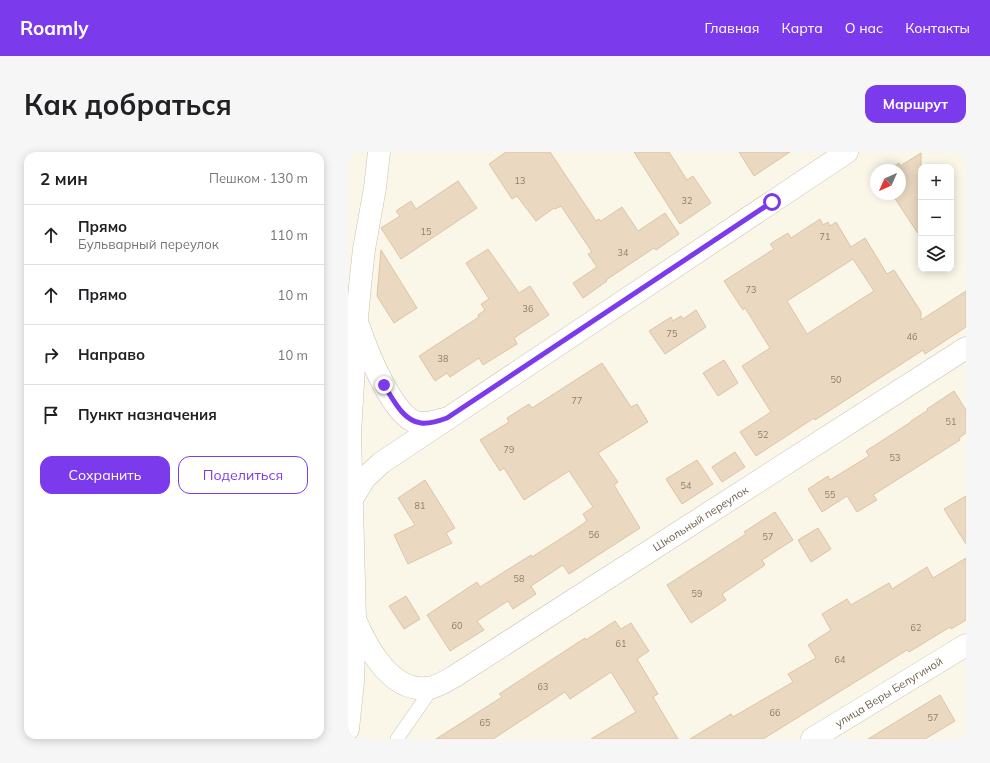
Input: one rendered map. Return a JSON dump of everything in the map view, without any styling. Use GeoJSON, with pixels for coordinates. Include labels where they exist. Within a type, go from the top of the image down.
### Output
{"type":"FeatureCollection","features":[{"type":"Feature","properties":{"kind":"street"},"geometry":{"type":"LineString","coordinates":[[348,729],[353,682],[355,618],[351,566],[352,499],[350,433],[356,318],[364,249],[375,188],[379,152]]}},
{"type":"Feature","properties":{"kind":"street"},"geometry":{"type":"LineString","coordinates":[[375,188],[384,169],[395,152]]}},
{"type":"Feature","properties":{"kind":"street"},"geometry":{"type":"LineString","coordinates":[[352,499],[365,478],[381,463],[847,152]]}},
{"type":"Feature","properties":{"kind":"street"},"geometry":{"type":"LineString","coordinates":[[356,318],[370,355],[384,385],[402,412],[411,420],[421,423],[433,422],[447,418]]}},
{"type":"Feature","properties":{"kind":"street","name":"Школьный переулок"},"geometry":{"type":"LineString","coordinates":[[434,687],[455,676],[966,348]]}},
{"type":"Feature","properties":{"kind":"street"},"geometry":{"type":"LineString","coordinates":[[355,618],[367,644],[391,675],[413,688],[434,687]]}},
{"type":"Feature","properties":{"kind":"street","name":"улица Веры Белугиной"},"geometry":{"type":"LineString","coordinates":[[812,739],[966,645]]}},
{"type":"Feature","properties":{"kind":"lane"},"geometry":{"type":"LineString","coordinates":[[397,739],[434,687]]}},
{"type":"Feature","properties":{"kind":"building"},"geometry":{"type":"Polygon","coordinates":[[[506,152],[550,152],[596,221],[599,219],[601,221],[622,207],[638,231],[665,213],[679,234],[656,250],[654,248],[606,280],[607,281],[583,298],[573,283],[597,267],[588,254],[592,252],[561,206],[555,209],[554,208],[536,221],[517,196],[512,199],[489,164],[506,152]]]}},
{"type":"Feature","properties":{"kind":"building"},"geometry":{"type":"Polygon","coordinates":[[[634,152],[669,152],[687,180],[693,176],[711,203],[680,224],[634,152]]]}},
{"type":"Feature","properties":{"kind":"building"},"geometry":{"type":"Polygon","coordinates":[[[739,152],[790,152],[754,176],[739,152]]]}},
{"type":"Feature","properties":{"kind":"building"},"geometry":{"type":"Polygon","coordinates":[[[921,153],[921,164],[918,164],[918,233],[896,200],[906,200],[906,164],[903,164],[921,153]]]}},
{"type":"Feature","properties":{"kind":"building"},"geometry":{"type":"Polygon","coordinates":[[[458,181],[477,208],[401,259],[381,228],[400,216],[396,211],[411,201],[416,209],[458,181]]]}},
{"type":"Feature","properties":{"kind":"building"},"geometry":{"type":"Polygon","coordinates":[[[820,219],[823,225],[828,222],[830,226],[836,222],[851,247],[865,238],[887,274],[894,270],[921,312],[921,320],[966,291],[966,327],[925,354],[923,350],[815,420],[814,418],[756,456],[740,432],[771,412],[742,366],[770,348],[745,308],[743,310],[724,281],[774,249],[770,244],[788,233],[791,238],[820,219]],[[853,259],[787,301],[807,334],[874,291],[853,259]]]}},
{"type":"Feature","properties":{"kind":"building"},"geometry":{"type":"Polygon","coordinates":[[[488,249],[519,293],[530,286],[549,315],[514,338],[517,344],[483,365],[479,358],[450,377],[447,373],[435,381],[419,356],[479,317],[478,315],[485,310],[481,304],[489,299],[466,263],[488,249]]]}},
{"type":"Feature","properties":{"kind":"building"},"geometry":{"type":"Polygon","coordinates":[[[381,250],[417,308],[394,323],[377,296],[381,250]]]}},
{"type":"Feature","properties":{"kind":"building"},"geometry":{"type":"Polygon","coordinates":[[[696,310],[706,327],[665,354],[649,331],[671,317],[673,321],[681,316],[683,319],[696,310]]]}},
{"type":"Feature","properties":{"kind":"building"},"geometry":{"type":"Polygon","coordinates":[[[724,360],[738,383],[718,396],[703,373],[724,360]]]}},
{"type":"Feature","properties":{"kind":"building"},"geometry":{"type":"Polygon","coordinates":[[[602,363],[631,407],[637,404],[648,422],[598,453],[618,482],[614,485],[640,528],[569,574],[563,565],[531,586],[536,594],[513,609],[508,601],[477,621],[484,630],[450,651],[427,615],[477,582],[480,587],[531,555],[532,557],[571,532],[587,521],[583,514],[593,507],[569,471],[524,500],[504,468],[500,471],[480,440],[509,422],[507,418],[529,404],[532,408],[602,363]]]}},
{"type":"Feature","properties":{"kind":"building"},"geometry":{"type":"Polygon","coordinates":[[[954,391],[966,410],[966,433],[959,438],[960,440],[873,495],[877,500],[857,512],[847,496],[822,512],[808,489],[828,476],[830,480],[869,456],[866,451],[911,422],[954,391]]]}},
{"type":"Feature","properties":{"kind":"building"},"geometry":{"type":"Polygon","coordinates":[[[735,452],[745,467],[722,482],[712,467],[735,452]]]}},
{"type":"Feature","properties":{"kind":"building"},"geometry":{"type":"Polygon","coordinates":[[[697,460],[713,484],[682,504],[666,479],[697,460]]]}},
{"type":"Feature","properties":{"kind":"building"},"geometry":{"type":"Polygon","coordinates":[[[425,480],[455,528],[446,533],[452,543],[408,564],[394,535],[415,525],[398,498],[425,480]]]}},
{"type":"Feature","properties":{"kind":"building"},"geometry":{"type":"Polygon","coordinates":[[[966,496],[966,544],[944,509],[966,496]]]}},
{"type":"Feature","properties":{"kind":"building"},"geometry":{"type":"Polygon","coordinates":[[[775,512],[793,540],[762,560],[765,565],[722,594],[726,600],[691,623],[667,585],[746,534],[744,532],[775,512]]]}},
{"type":"Feature","properties":{"kind":"building"},"geometry":{"type":"Polygon","coordinates":[[[818,528],[831,549],[811,562],[798,540],[818,528]]]}},
{"type":"Feature","properties":{"kind":"building"},"geometry":{"type":"Polygon","coordinates":[[[966,558],[966,620],[951,629],[950,627],[909,652],[907,650],[763,739],[690,739],[731,714],[733,717],[793,682],[788,674],[816,658],[808,645],[831,630],[822,614],[847,599],[851,605],[889,583],[892,589],[927,567],[933,578],[966,558]]]}},
{"type":"Feature","properties":{"kind":"building"},"geometry":{"type":"Polygon","coordinates":[[[406,596],[420,619],[404,629],[389,606],[406,596]]]}},
{"type":"Feature","properties":{"kind":"building"},"geometry":{"type":"Polygon","coordinates":[[[615,621],[621,629],[631,623],[649,651],[637,659],[658,694],[653,697],[678,739],[591,739],[636,712],[611,672],[570,699],[565,692],[493,739],[436,739],[502,697],[499,694],[585,638],[586,640],[615,621]]]}},
{"type":"Feature","properties":{"kind":"building"},"geometry":{"type":"Polygon","coordinates":[[[940,695],[955,721],[925,739],[868,739],[940,695]]]}},
{"type":"Feature","properties":{"kind":"route"},"geometry":{"type":"LineString","coordinates":[[384,385],[402,412],[411,420],[421,423],[433,422],[447,418],[772,202]]}}]}
